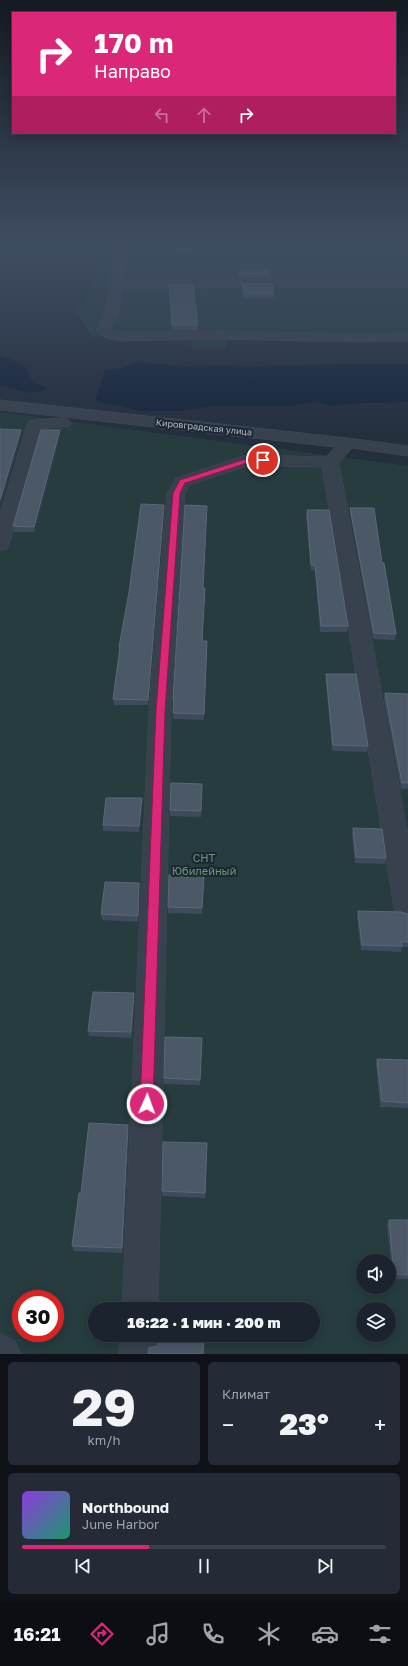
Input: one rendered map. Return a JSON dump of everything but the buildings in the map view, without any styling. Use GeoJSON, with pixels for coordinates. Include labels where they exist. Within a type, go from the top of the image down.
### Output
{"type":"FeatureCollection","features":[{"type":"Feature","properties":{"kind":"street"},"geometry":{"type":"LineString","coordinates":[[112,309],[104,330],[111,335],[119,337],[226,335],[357,338],[408,337]]}},
{"type":"Feature","properties":{"kind":"street","name":"Кировградская улица"},"geometry":{"type":"LineString","coordinates":[[0,405],[348,443],[408,451]]}},
{"type":"Feature","properties":{"kind":"street"},"geometry":{"type":"LineString","coordinates":[[0,545],[35,424],[58,422],[150,434],[159,422]]}},
{"type":"Feature","properties":{"kind":"street"},"geometry":{"type":"LineString","coordinates":[[140,1302],[160,711],[176,493],[182,482],[249,460],[330,462],[348,443]]}},
{"type":"Feature","properties":{"kind":"street"},"geometry":{"type":"LineString","coordinates":[[330,462],[408,908]]}},
{"type":"Feature","properties":{"kind":"street"},"geometry":{"type":"LineString","coordinates":[[138,1354],[139,1342]]}},
{"type":"Feature","properties":{"kind":"green space"},"geometry":{"type":"Polygon","coordinates":[[[76,309],[408,309],[408,342],[226,339],[227,348],[192,349],[191,340],[91,337],[75,311],[76,309]]]}},
{"type":"Feature","properties":{"kind":"green space","name":"СНТ Юбилейный"},"geometry":{"type":"Polygon","coordinates":[[[0,412],[408,466],[408,1354],[0,1354],[0,412]]]}},
{"type":"Feature","properties":{"kind":"water"},"geometry":{"type":"Polygon","coordinates":[[[0,356],[17,361],[25,366],[32,382],[35,384],[40,384],[46,388],[45,390],[30,393],[0,386],[0,356]]]}},
{"type":"Feature","properties":{"kind":"water"},"geometry":{"type":"Polygon","coordinates":[[[139,362],[186,366],[227,365],[250,367],[274,365],[408,364],[408,402],[361,403],[333,406],[316,402],[293,406],[213,406],[179,411],[139,411],[122,406],[98,402],[96,398],[105,370],[122,368],[139,362]]]}},
{"type":"Feature","properties":{"kind":"route"},"geometry":{"type":"LineString","coordinates":[[147,1104],[160,711],[176,493],[182,482],[249,460],[263,460]]}}]}
